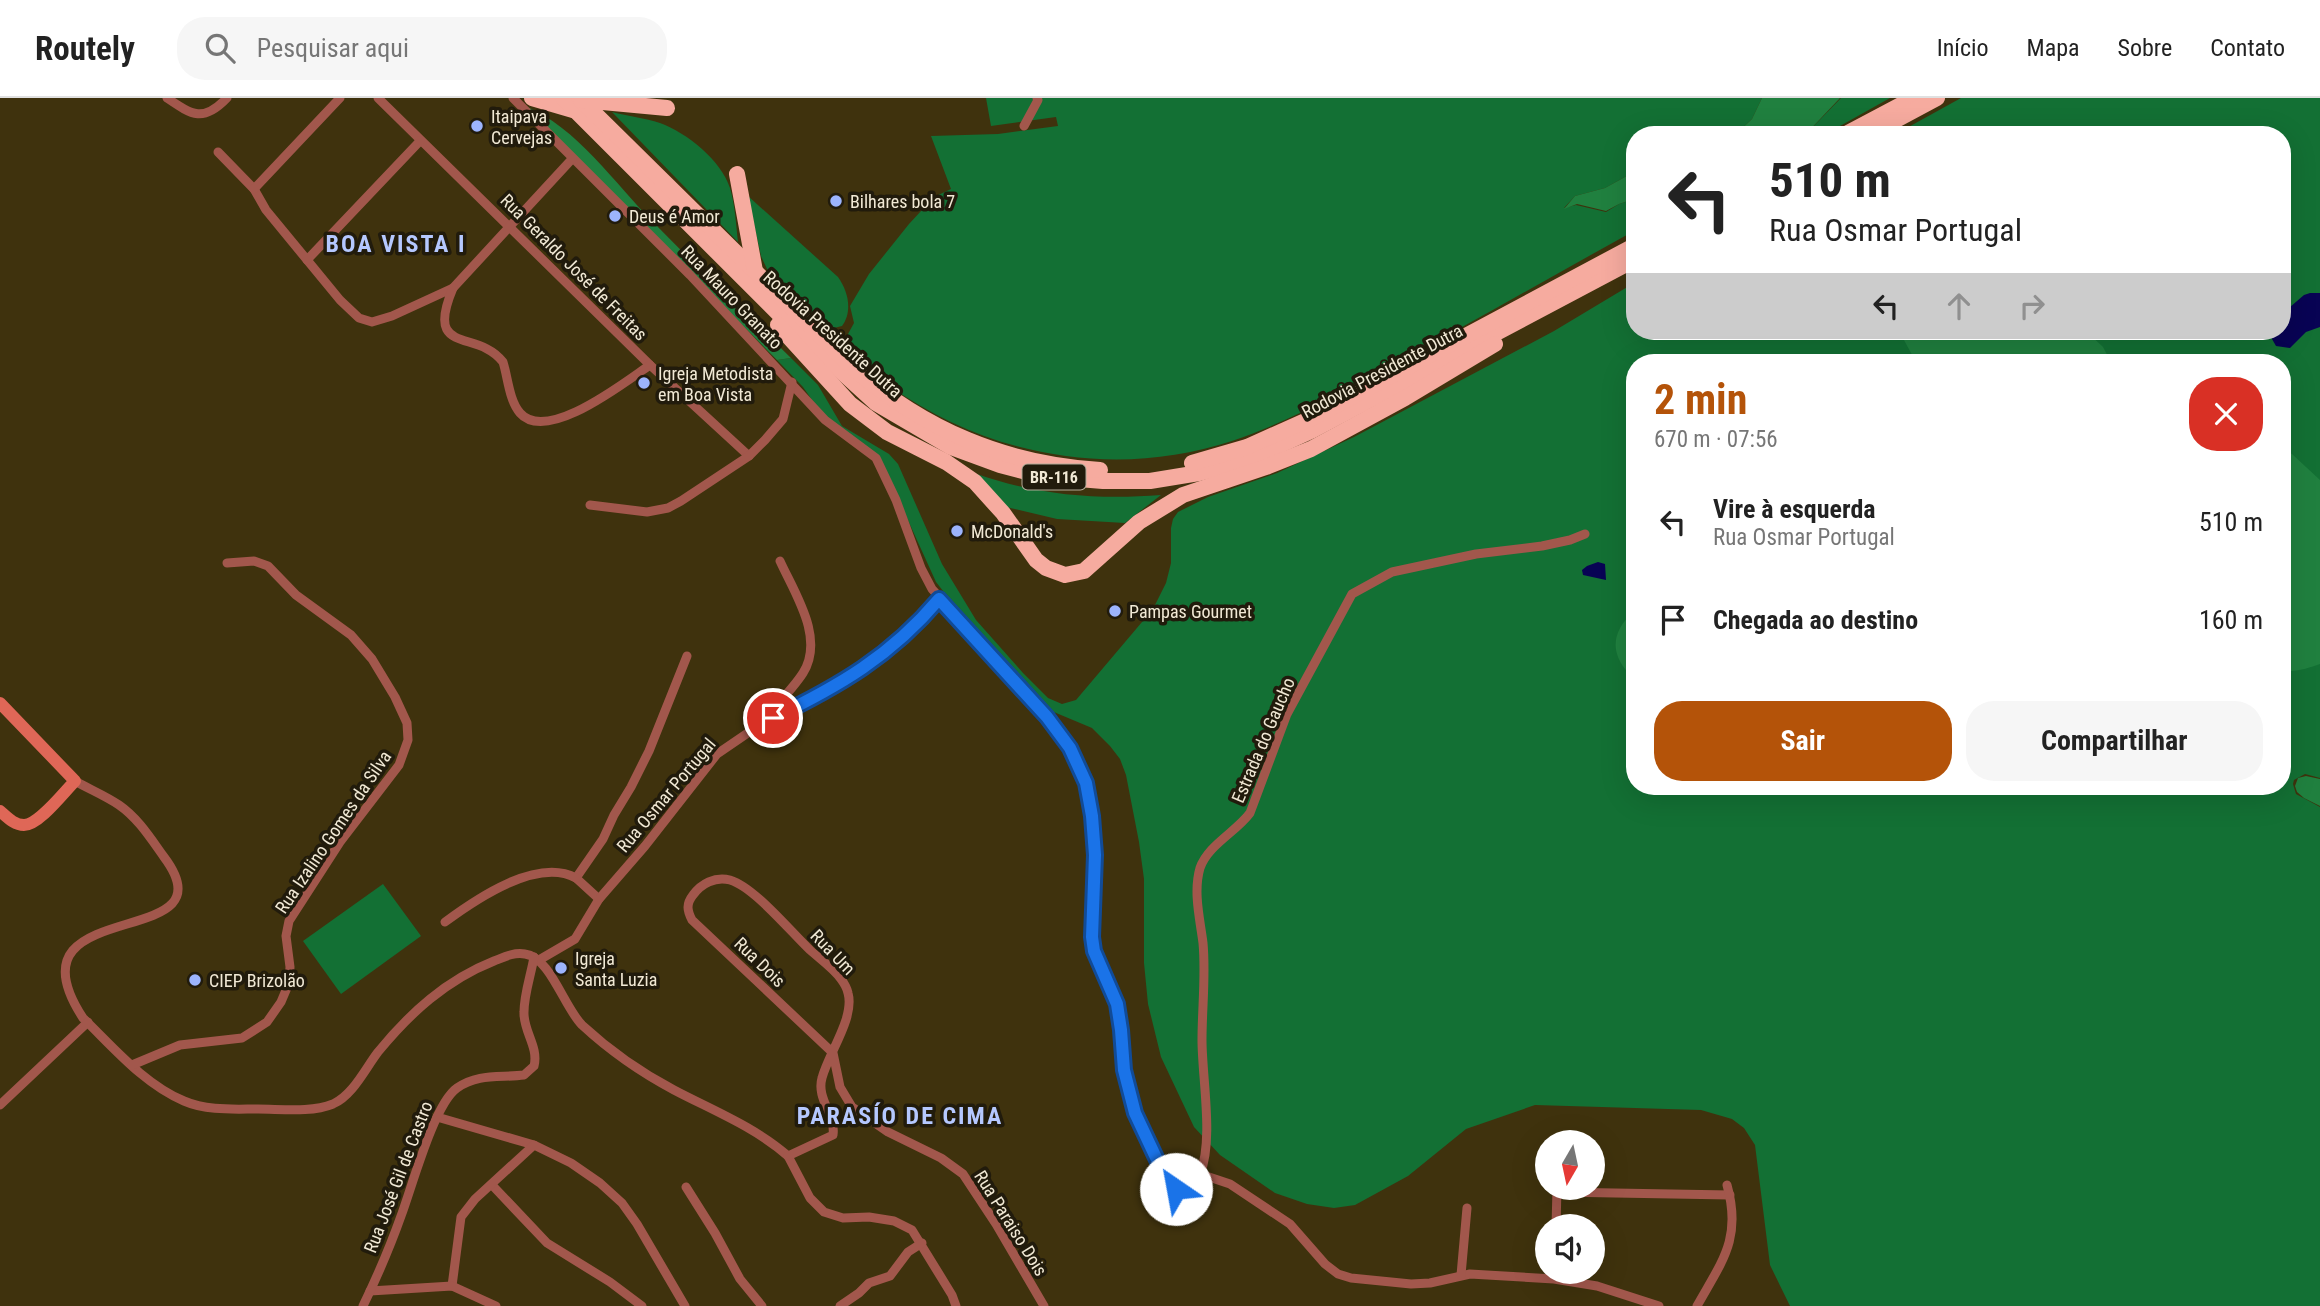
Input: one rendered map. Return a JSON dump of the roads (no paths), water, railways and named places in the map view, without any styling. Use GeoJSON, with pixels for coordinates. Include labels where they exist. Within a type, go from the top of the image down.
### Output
{"type":"FeatureCollection","features":[{"type":"Feature","properties":{"kind":"highway"},"geometry":{"type":"LineString","coordinates":[[532,98],[667,108]]}},
{"type":"Feature","properties":{"kind":"highway","name":"Rodovia Presidente Dutra"},"geometry":{"type":"LineString","coordinates":[[563,98],[578,103],[853,368],[889,397],[924,420],[966,440],[1027,460],[1082,469],[1123,471],[1168,467],[1208,460],[1267,439],[1323,412],[1626,250]]}},
{"type":"Feature","properties":{"kind":"highway"},"geometry":{"type":"LineString","coordinates":[[1861,126],[1914,98]]}},
{"type":"Feature","properties":{"kind":"highway"},"geometry":{"type":"LineString","coordinates":[[1885,126],[1937,98]]}},
{"type":"Feature","properties":{"kind":"highway","name":"Rodovia Presidente Dutra"},"geometry":{"type":"LineString","coordinates":[[578,103],[689,223],[861,390],[886,410],[951,447],[1000,465],[1042,476],[1103,481],[1150,481],[1199,473],[1245,461],[1289,442],[1626,264]]}},
{"type":"Feature","properties":{"kind":"highway"},"geometry":{"type":"LineString","coordinates":[[737,174],[755,271]]}},
{"type":"Feature","properties":{"kind":"highway"},"geometry":{"type":"LineString","coordinates":[[689,223],[823,377],[850,404],[887,432],[946,463],[975,482],[996,504],[1036,560],[1046,568],[1065,575],[1084,571],[1139,522],[1183,495],[1311,449],[1459,367],[1490,348],[1531,315]]}},
{"type":"Feature","properties":{"kind":"street"},"geometry":{"type":"LineString","coordinates":[[167,98],[191,113],[205,114],[227,98]]}},
{"type":"Feature","properties":{"kind":"street"},"geometry":{"type":"LineString","coordinates":[[254,189],[340,98]]}},
{"type":"Feature","properties":{"kind":"street","name":"Rua Geraldo José de Freitas"},"geometry":{"type":"LineString","coordinates":[[379,98],[650,365],[749,456]]}},
{"type":"Feature","properties":{"kind":"street","name":"Rua Mauro Granato"},"geometry":{"type":"LineString","coordinates":[[513,98],[690,275],[812,406],[838,431],[878,461],[926,580],[939,599],[1047,717],[1070,748],[1086,783],[1092,816],[1095,855],[1092,937],[1094,951],[1117,1004],[1124,1070],[1135,1113],[1176,1189]]}},
{"type":"Feature","properties":{"kind":"street"},"geometry":{"type":"LineString","coordinates":[[1024,126],[1037,98]]}},
{"type":"Feature","properties":{"kind":"street"},"geometry":{"type":"LineString","coordinates":[[307,260],[420,141]]}},
{"type":"Feature","properties":{"kind":"street"},"geometry":{"type":"LineString","coordinates":[[218,152],[254,189],[266,210],[340,300],[365,321],[379,321],[453,288],[572,159]]}},
{"type":"Feature","properties":{"kind":"street"},"geometry":{"type":"LineString","coordinates":[[453,288],[444,320],[449,333],[458,340],[499,357],[503,362],[515,405],[526,418],[540,422],[567,416],[650,365]]}},
{"type":"Feature","properties":{"kind":"street"},"geometry":{"type":"LineString","coordinates":[[590,505],[642,512],[668,508],[749,456],[783,419],[792,382]]}},
{"type":"Feature","properties":{"kind":"street","name":"Estrada do Gaucho"},"geometry":{"type":"LineString","coordinates":[[1200,1174],[1205,1157],[1206,1125],[1202,1042],[1203,945],[1197,891],[1201,866],[1218,843],[1241,825],[1250,813],[1287,714],[1352,594],[1392,572],[1476,554],[1518,550],[1570,540],[1585,534]]}},
{"type":"Feature","properties":{"kind":"street","name":"Rua Izalino Gomes da Silva"},"geometry":{"type":"LineString","coordinates":[[132,1065],[180,1045],[242,1038],[267,1022],[281,1002],[289,983],[286,936],[289,920],[341,842],[399,765],[406,748],[408,732],[403,713],[372,659],[351,635],[296,595],[268,566],[254,561],[227,563]]}},
{"type":"Feature","properties":{"kind":"street"},"geometry":{"type":"LineString","coordinates":[[758,726],[803,673],[811,651],[808,626],[780,561]]}},
{"type":"Feature","properties":{"kind":"street","name":"Rua Osmar Portugal"},"geometry":{"type":"LineString","coordinates":[[537,959],[575,939],[599,899],[654,835],[717,754],[758,726],[822,695],[862,669],[904,638],[939,599]]}},
{"type":"Feature","properties":{"kind":"street"},"geometry":{"type":"LineString","coordinates":[[576,878],[603,839],[631,788],[649,751],[687,656]]}},
{"type":"Feature","properties":{"kind":"street"},"geometry":{"type":"LineString","coordinates":[[0,703],[75,781],[119,805],[137,821],[168,861],[177,883],[171,899],[153,911],[75,936]]}},
{"type":"Feature","properties":{"kind":"street"},"geometry":{"type":"LineString","coordinates":[[0,811],[16,824],[28,825],[40,818],[75,781]]}},
{"type":"Feature","properties":{"kind":"street"},"geometry":{"type":"LineString","coordinates":[[445,922],[481,896],[518,880],[552,873],[576,878],[599,899]]}},
{"type":"Feature","properties":{"kind":"street","name":"Rua Um"},"geometry":{"type":"LineString","coordinates":[[700,887],[720,879],[743,887],[843,980],[848,993],[849,1007],[825,1068],[820,1089],[833,1127],[833,1135],[788,1156]]}},
{"type":"Feature","properties":{"kind":"street","name":"Rua Dois"},"geometry":{"type":"LineString","coordinates":[[700,887],[688,905],[692,920],[833,1053]]}},
{"type":"Feature","properties":{"kind":"street"},"geometry":{"type":"LineString","coordinates":[[62,995],[154,1086],[184,1102],[202,1108],[294,1109],[331,1105],[341,1099],[388,1039],[415,1011],[445,986],[506,956],[519,953],[537,959],[576,1018],[603,1042],[670,1088],[761,1136],[788,1156],[810,1198],[824,1212],[843,1218],[869,1217],[901,1223],[912,1230],[922,1243],[956,1306]]}},
{"type":"Feature","properties":{"kind":"street","name":"Rua José Gil de Castro"},"geometry":{"type":"LineString","coordinates":[[363,1306],[447,1098],[463,1084],[490,1076],[524,1075],[534,1066],[534,1050],[524,1009],[537,959]]}},
{"type":"Feature","properties":{"kind":"street"},"geometry":{"type":"LineString","coordinates":[[0,1105],[88,1022]]}},
{"type":"Feature","properties":{"kind":"street","name":"Rua Paraiso Dois"},"geometry":{"type":"LineString","coordinates":[[833,1053],[840,1087],[852,1107],[888,1132],[942,1158],[963,1174],[1044,1306]]}},
{"type":"Feature","properties":{"kind":"street"},"geometry":{"type":"LineString","coordinates":[[438,1117],[534,1145],[572,1163],[600,1183],[622,1203],[637,1224],[685,1306]]}},
{"type":"Feature","properties":{"kind":"street"},"geometry":{"type":"LineString","coordinates":[[452,1286],[461,1217],[475,1199],[534,1145]]}},
{"type":"Feature","properties":{"kind":"street"},"geometry":{"type":"LineString","coordinates":[[1165,1172],[1200,1174],[1230,1184],[1283,1218],[1319,1259],[1338,1274],[1360,1280],[1411,1284],[1437,1282],[1470,1274],[1535,1276]]}},
{"type":"Feature","properties":{"kind":"street"},"geometry":{"type":"LineString","coordinates":[[492,1185],[547,1243],[610,1282],[642,1306]]}},
{"type":"Feature","properties":{"kind":"street"},"geometry":{"type":"LineString","coordinates":[[685,1187],[715,1233],[740,1279],[762,1306]]}},
{"type":"Feature","properties":{"kind":"street"},"geometry":{"type":"LineString","coordinates":[[1605,1190],[1729,1190],[1733,1217],[1730,1243],[1697,1306]]}},
{"type":"Feature","properties":{"kind":"street"},"geometry":{"type":"LineString","coordinates":[[1461,1275],[1467,1208]]}},
{"type":"Feature","properties":{"kind":"street"},"geometry":{"type":"LineString","coordinates":[[840,1306],[871,1282],[890,1276],[908,1252],[922,1243]]}},
{"type":"Feature","properties":{"kind":"street"},"geometry":{"type":"LineString","coordinates":[[1588,1284],[1658,1306]]}},
{"type":"Feature","properties":{"kind":"street"},"geometry":{"type":"LineString","coordinates":[[370,1291],[452,1286],[496,1306]]}},
{"type":"Feature","properties":{"kind":"place","name":"Itaipava Cervejas"},"geometry":{"type":"Point","coordinates":[477,126]}},
{"type":"Feature","properties":{"kind":"place","name":"Bilhares bola 7"},"geometry":{"type":"Point","coordinates":[836,201]}},
{"type":"Feature","properties":{"kind":"place","name":"Deus é Amor"},"geometry":{"type":"Point","coordinates":[615,216]}},
{"type":"Feature","properties":{"kind":"place","name":"Igreja Metodista em Boa Vista"},"geometry":{"type":"Point","coordinates":[644,383]}},
{"type":"Feature","properties":{"kind":"place","name":"McDonald's"},"geometry":{"type":"Point","coordinates":[957,531]}},
{"type":"Feature","properties":{"kind":"place","name":"Pampas Gourmet"},"geometry":{"type":"Point","coordinates":[1115,611]}},
{"type":"Feature","properties":{"kind":"place","name":"Igreja Santa Luzia"},"geometry":{"type":"Point","coordinates":[561,968]}},
{"type":"Feature","properties":{"kind":"place","name":"CIEP Brizolão"},"geometry":{"type":"Point","coordinates":[195,980]}},
{"type":"Feature","properties":{"kind":"district","name":"BOA VISTA I"},"geometry":{"type":"Point","coordinates":[396,244]}},
{"type":"Feature","properties":{"kind":"district","name":"PARASÍO DE CIMA"},"geometry":{"type":"Point","coordinates":[900,1116]}}]}
